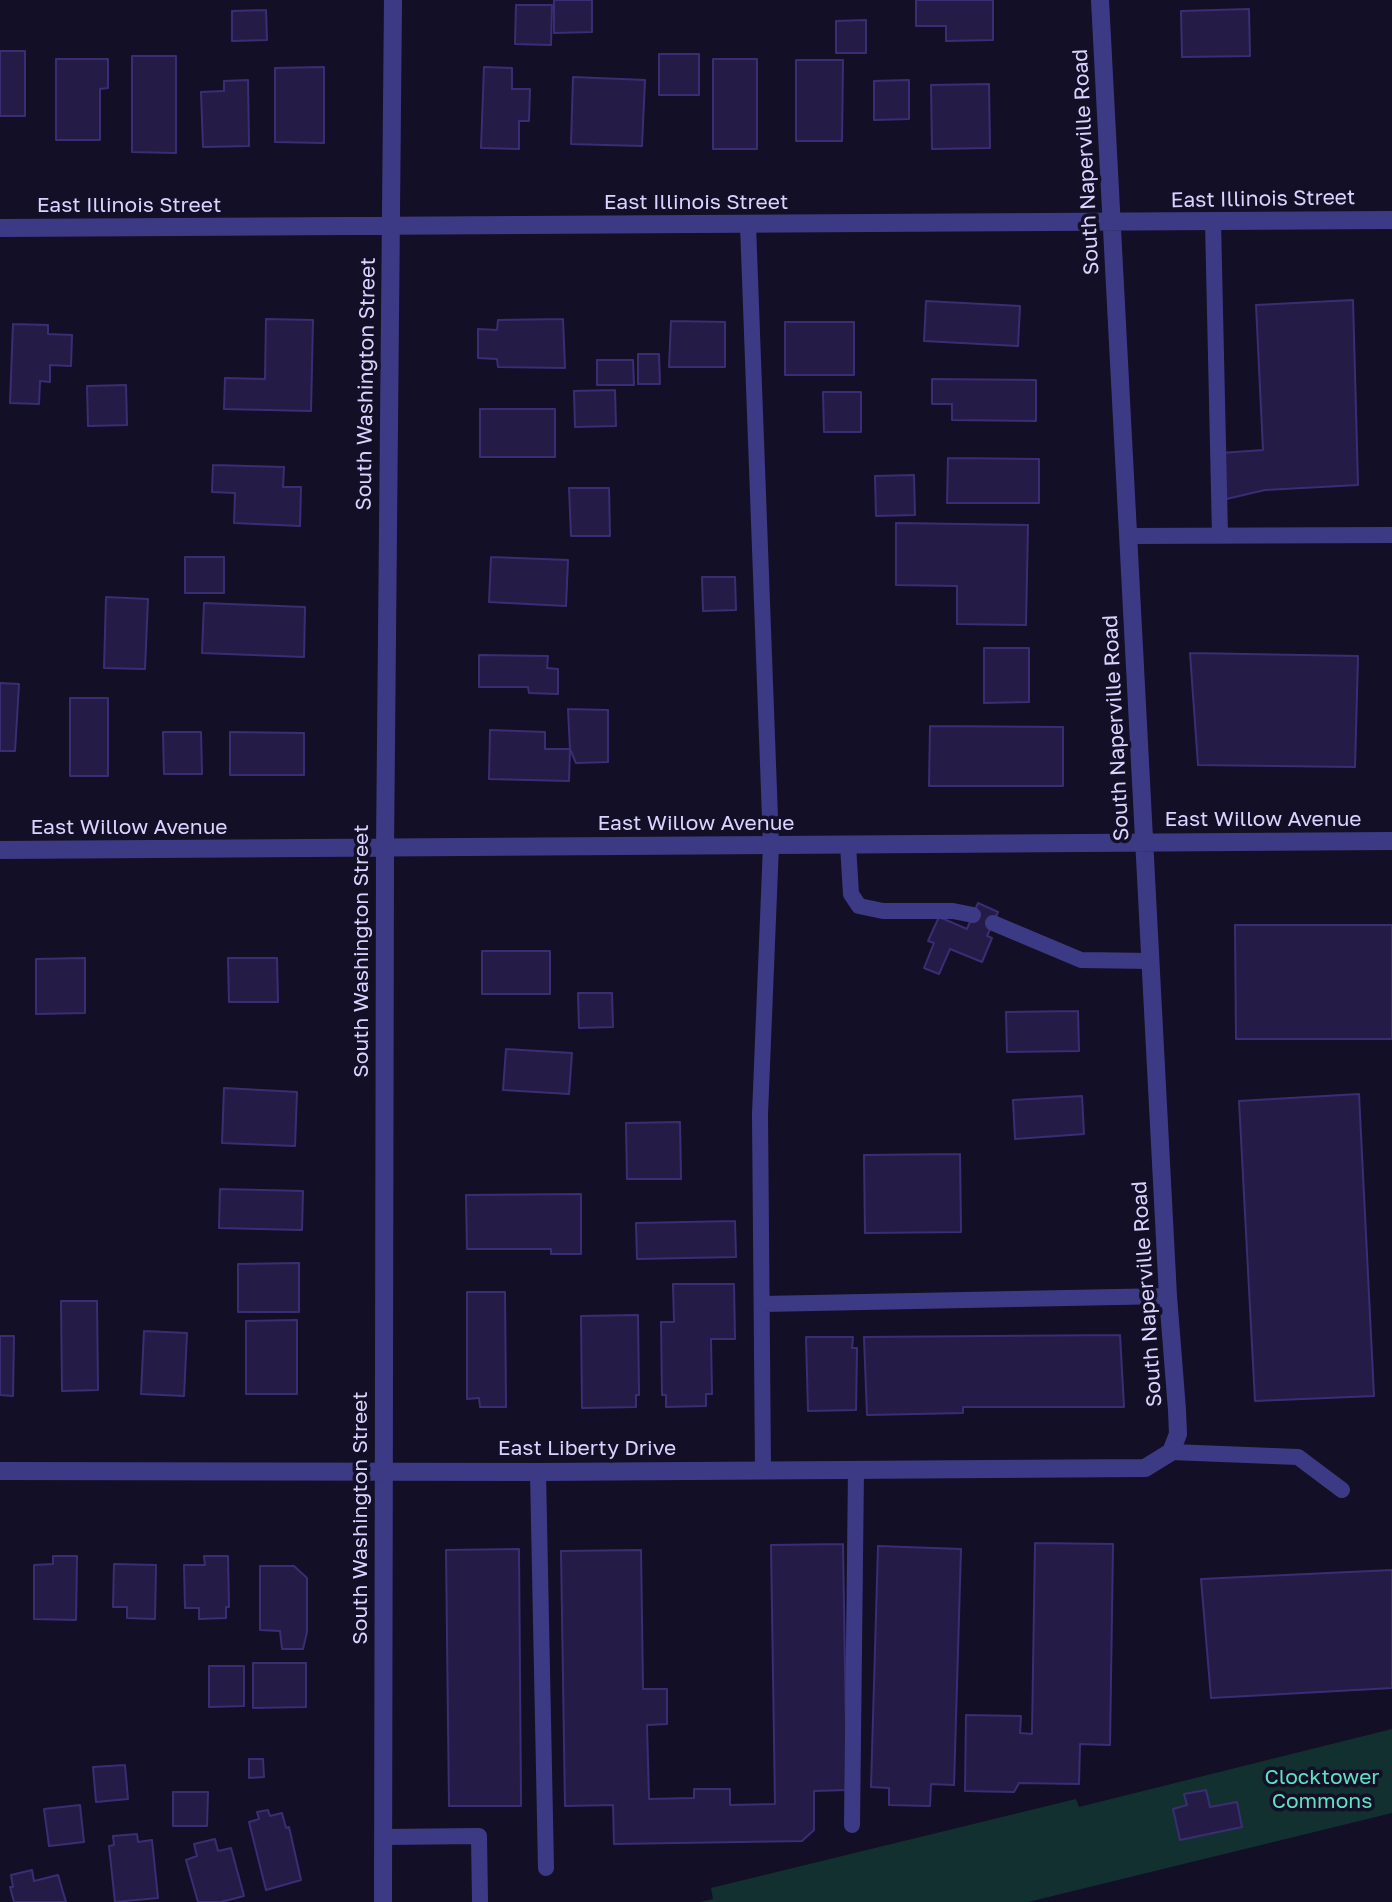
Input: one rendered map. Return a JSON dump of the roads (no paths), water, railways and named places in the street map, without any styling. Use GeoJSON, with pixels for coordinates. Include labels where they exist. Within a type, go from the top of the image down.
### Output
{"type":"FeatureCollection","features":[{"type":"Feature","properties":{"kind":"street","name":"South Washington Street"},"geometry":{"type":"LineString","coordinates":[[383,1902],[384,848],[393,0]]}},
{"type":"Feature","properties":{"kind":"street","name":"South Naperville Road"},"geometry":{"type":"LineString","coordinates":[[1100,0],[1168,1296],[1178,1434],[1171,1452]]}},
{"type":"Feature","properties":{"kind":"street","name":"East Illinois Street"},"geometry":{"type":"LineString","coordinates":[[0,228],[1392,220]]}},
{"type":"Feature","properties":{"kind":"street","name":"East Willow Avenue"},"geometry":{"type":"LineString","coordinates":[[0,850],[1392,842]]}},
{"type":"Feature","properties":{"kind":"street","name":"East Liberty Drive"},"geometry":{"type":"LineString","coordinates":[[0,1471],[538,1472],[1144,1468],[1171,1452]]}},
{"type":"Feature","properties":{"kind":"lane"},"geometry":{"type":"LineString","coordinates":[[1213,222],[1220,536]]}},
{"type":"Feature","properties":{"kind":"lane"},"geometry":{"type":"LineString","coordinates":[[748,225],[771,845],[760,1114],[763,1470]]}},
{"type":"Feature","properties":{"kind":"lane"},"geometry":{"type":"LineString","coordinates":[[1129,536],[1392,535]]}},
{"type":"Feature","properties":{"kind":"lane"},"geometry":{"type":"LineString","coordinates":[[848,845],[851,894],[859,906],[883,911],[953,911],[973,915]]}},
{"type":"Feature","properties":{"kind":"lane"},"geometry":{"type":"LineString","coordinates":[[993,923],[1082,960],[1151,961]]}},
{"type":"Feature","properties":{"kind":"lane"},"geometry":{"type":"LineString","coordinates":[[762,1304],[1168,1296]]}},
{"type":"Feature","properties":{"kind":"lane"},"geometry":{"type":"LineString","coordinates":[[1171,1452],[1298,1457],[1342,1490]]}},
{"type":"Feature","properties":{"kind":"lane"},"geometry":{"type":"LineString","coordinates":[[852,1825],[856,1469]]}},
{"type":"Feature","properties":{"kind":"lane"},"geometry":{"type":"LineString","coordinates":[[538,1472],[547,1868]]}},
{"type":"Feature","properties":{"kind":"lane"},"geometry":{"type":"LineString","coordinates":[[383,1837],[479,1836],[480,1902]]}},
{"type":"Feature","properties":{"kind":"park label","name":"Clocktower Commons"},"geometry":{"type":"Point","coordinates":[1322,1789]}}]}
